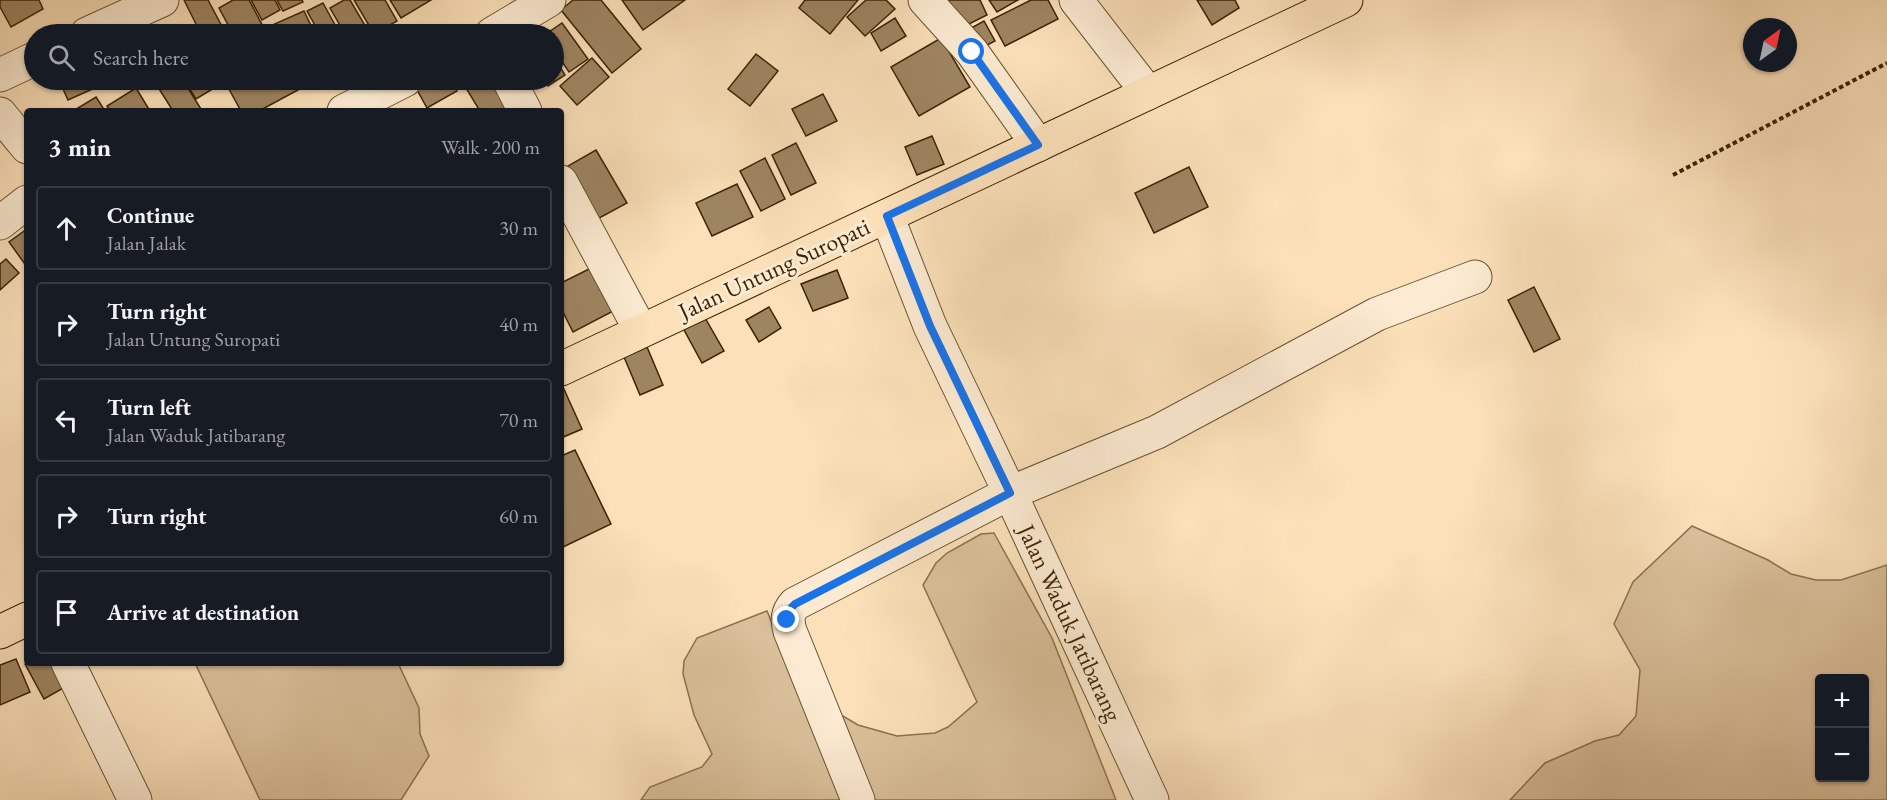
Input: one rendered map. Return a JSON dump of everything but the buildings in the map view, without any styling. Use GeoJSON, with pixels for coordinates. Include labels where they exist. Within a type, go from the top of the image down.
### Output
{"type":"FeatureCollection","features":[{"type":"Feature","properties":{"kind":"main road","name":"Jalan Untung Suropati"},"geometry":{"type":"LineString","coordinates":[[564,368],[1346,0]]}},
{"type":"Feature","properties":{"kind":"main road"},"geometry":{"type":"LineString","coordinates":[[0,632],[24,620]]}},
{"type":"Feature","properties":{"kind":"street"},"geometry":{"type":"LineString","coordinates":[[109,24],[162,0]]}},
{"type":"Feature","properties":{"kind":"street"},"geometry":{"type":"LineString","coordinates":[[509,24],[549,0]]}},
{"type":"Feature","properties":{"kind":"street"},"geometry":{"type":"LineString","coordinates":[[926,0],[972,52],[1038,145]]}},
{"type":"Feature","properties":{"kind":"street"},"geometry":{"type":"LineString","coordinates":[[1076,0],[1148,93]]}},
{"type":"Feature","properties":{"kind":"street"},"geometry":{"type":"LineString","coordinates":[[0,75],[24,64]]}},
{"type":"Feature","properties":{"kind":"street"},"geometry":{"type":"LineString","coordinates":[[350,108],[385,90]]}},
{"type":"Feature","properties":{"kind":"street"},"geometry":{"type":"LineString","coordinates":[[513,90],[523,108]]}},
{"type":"Feature","properties":{"kind":"street"},"geometry":{"type":"LineString","coordinates":[[0,114],[24,143]]}},
{"type":"Feature","properties":{"kind":"street"},"geometry":{"type":"LineString","coordinates":[[564,188],[641,331]]}},
{"type":"Feature","properties":{"kind":"street"},"geometry":{"type":"LineString","coordinates":[[0,223],[24,204]]}},
{"type":"Feature","properties":{"kind":"street","name":"Jalan Waduk Jatibarang"},"geometry":{"type":"LineString","coordinates":[[887,216],[930,326],[1152,800]]}},
{"type":"Feature","properties":{"kind":"street"},"geometry":{"type":"LineString","coordinates":[[858,800],[790,631],[787,620],[791,608],[1010,493],[1157,432],[1377,314],[1475,277]]}},
{"type":"Feature","properties":{"kind":"street"},"geometry":{"type":"LineString","coordinates":[[69,666],[135,800]]}},
{"type":"Feature","properties":{"kind":"path"},"geometry":{"type":"LineString","coordinates":[[1673,175],[1887,63]]}},
{"type":"Feature","properties":{"kind":"shaded area"},"geometry":{"type":"Polygon","coordinates":[[[1692,526],[1768,560],[1791,574],[1816,580],[1841,580],[1887,565],[1887,800],[1510,800],[1545,763],[1595,741],[1619,735],[1636,716],[1640,670],[1614,624],[1633,582],[1692,526]]]}},
{"type":"Feature","properties":{"kind":"shaded area"},"geometry":{"type":"Polygon","coordinates":[[[994,533],[1052,638],[1116,800],[641,800],[650,787],[702,767],[712,754],[694,715],[683,674],[684,661],[697,638],[767,611],[799,690],[858,725],[897,736],[935,733],[948,727],[977,702],[923,585],[936,563],[947,553],[981,534],[994,533]]]}},
{"type":"Feature","properties":{"kind":"shaded area"},"geometry":{"type":"Polygon","coordinates":[[[196,666],[399,666],[419,708],[420,734],[429,756],[401,800],[260,800],[196,666]]]}},
{"type":"Feature","properties":{"kind":"route"},"geometry":{"type":"LineString","coordinates":[[787,620],[795,604],[1010,493],[930,326],[887,216],[1038,145],[972,52]]}}]}
